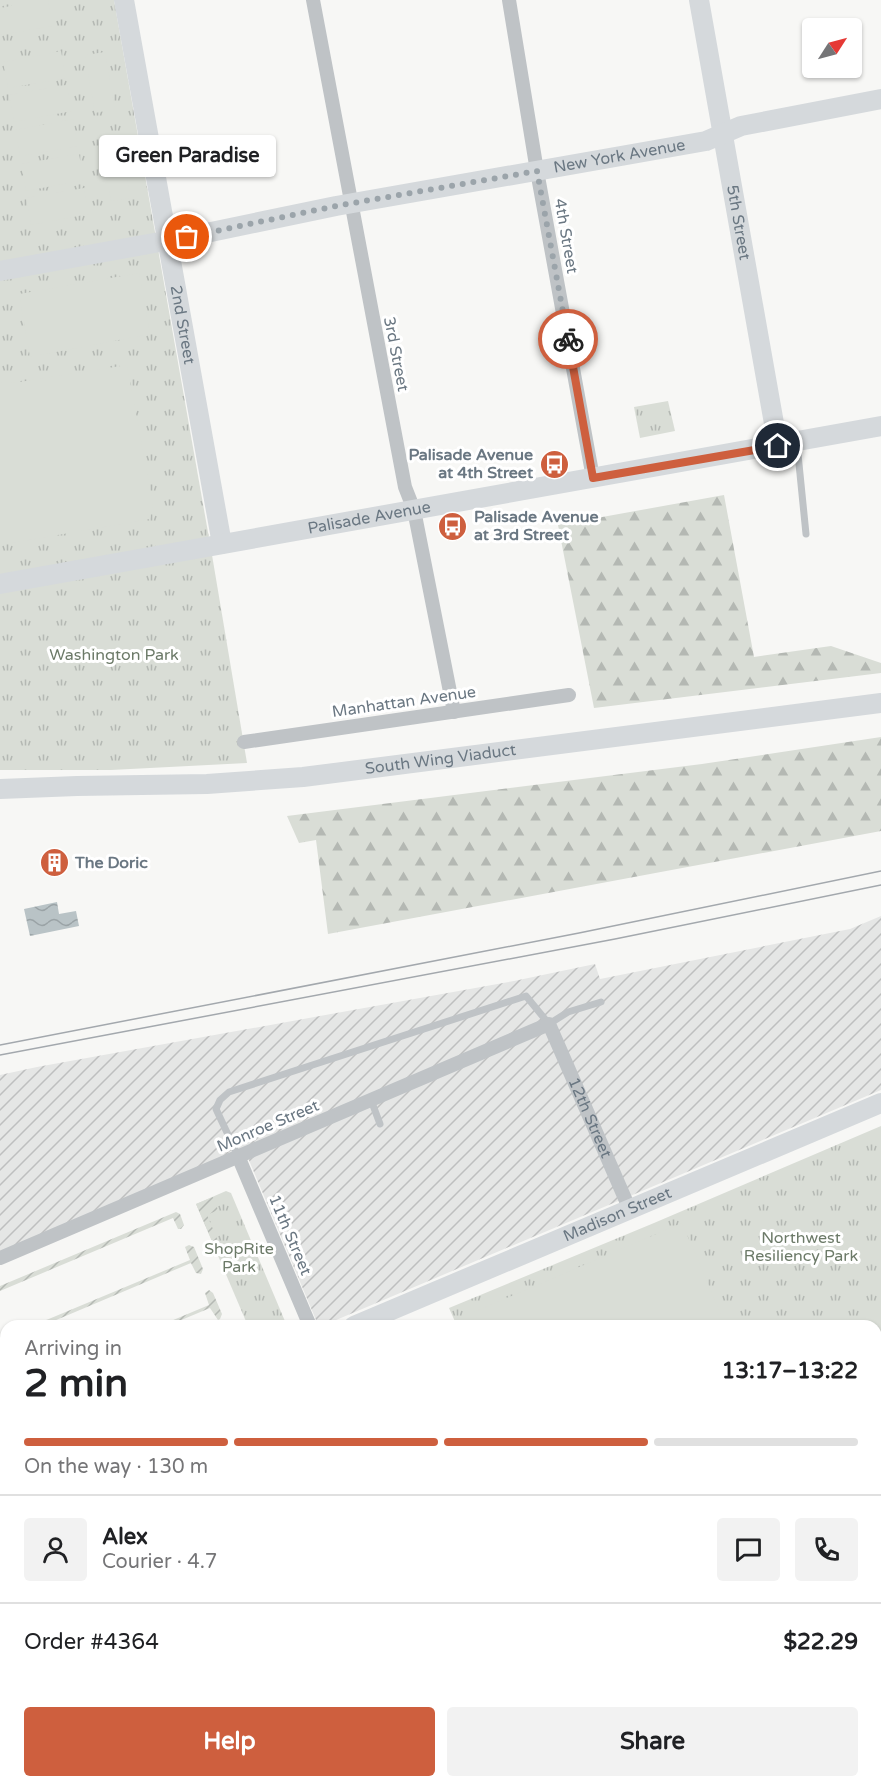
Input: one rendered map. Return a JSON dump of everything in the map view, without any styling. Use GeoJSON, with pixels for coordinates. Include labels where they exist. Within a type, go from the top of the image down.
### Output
{"type":"FeatureCollection","features":[{"type":"Feature","properties":{"kind":"street","name":"2nd Street"},"geometry":{"type":"LineString","coordinates":[[124,0],[222,544]]}},
{"type":"Feature","properties":{"kind":"street","name":"3rd Street"},"geometry":{"type":"LineString","coordinates":[[313,0],[405,487],[414,510],[454,712]]}},
{"type":"Feature","properties":{"kind":"street","name":"4th Street"},"geometry":{"type":"LineString","coordinates":[[509,0],[537,171],[593,478]]}},
{"type":"Feature","properties":{"kind":"street","name":"5th Street"},"geometry":{"type":"LineString","coordinates":[[699,0],[778,446]]}},
{"type":"Feature","properties":{"kind":"street","name":"New York Avenue"},"geometry":{"type":"LineString","coordinates":[[0,271],[351,204],[706,141],[741,126],[881,99]]}},
{"type":"Feature","properties":{"kind":"street","name":"Palisade Avenue"},"geometry":{"type":"LineString","coordinates":[[0,584],[881,426]]}},
{"type":"Feature","properties":{"kind":"street","name":"Manhattan Avenue"},"geometry":{"type":"LineString","coordinates":[[244,742],[569,695]]}},
{"type":"Feature","properties":{"kind":"street","name":"South Wing Viaduct"},"geometry":{"type":"LineString","coordinates":[[0,789],[207,784],[303,777],[881,703]]}},
{"type":"Feature","properties":{"kind":"street","name":"Monroe Street"},"geometry":{"type":"LineString","coordinates":[[0,1258],[549,1024]]}},
{"type":"Feature","properties":{"kind":"street","name":"12th Street"},"geometry":{"type":"LineString","coordinates":[[549,1024],[630,1210]]}},
{"type":"Feature","properties":{"kind":"street","name":"Madison Street"},"geometry":{"type":"LineString","coordinates":[[368,1320],[881,1102]]}},
{"type":"Feature","properties":{"kind":"street","name":"11th Street"},"geometry":{"type":"LineString","coordinates":[[238,1156],[307,1320]]}},
{"type":"Feature","properties":{"kind":"lane"},"geometry":{"type":"LineString","coordinates":[[797,442],[806,534]]}},
{"type":"Feature","properties":{"kind":"lane"},"geometry":{"type":"LineString","coordinates":[[238,1156],[216,1109],[220,1100],[229,1092],[526,996],[549,1024],[568,1012],[601,1002]]}},
{"type":"Feature","properties":{"kind":"lane"},"geometry":{"type":"LineString","coordinates":[[371,1100],[380,1124]]}},
{"type":"Feature","properties":{"kind":"shaded area"},"geometry":{"type":"Polygon","coordinates":[[[881,916],[881,1090],[336,1320],[316,1320],[248,1158],[0,1258],[0,1075],[514,981],[595,964],[600,979],[850,929],[881,916]]]}},
{"type":"Feature","properties":{"kind":"green space","name":"Washington Park"},"geometry":{"type":"Polygon","coordinates":[[[0,0],[114,0],[247,763],[111,770],[0,770],[0,0]]]}},
{"type":"Feature","properties":{"kind":"green space"},"geometry":{"type":"Polygon","coordinates":[[[48,0],[53,26],[0,35],[0,8],[48,0]]]}},
{"type":"Feature","properties":{"kind":"green space"},"geometry":{"type":"Polygon","coordinates":[[[61,51],[66,78],[8,88],[3,62],[61,51]]]}},
{"type":"Feature","properties":{"kind":"green space"},"geometry":{"type":"Polygon","coordinates":[[[105,52],[115,109],[95,113],[85,55],[105,52]]]}},
{"type":"Feature","properties":{"kind":"green space"},"geometry":{"type":"Polygon","coordinates":[[[67,85],[72,111],[14,122],[9,95],[67,85]]]}},
{"type":"Feature","properties":{"kind":"green space"},"geometry":{"type":"Polygon","coordinates":[[[73,119],[78,146],[20,156],[15,130],[73,119]]]}},
{"type":"Feature","properties":{"kind":"green space"},"geometry":{"type":"Polygon","coordinates":[[[120,140],[131,198],[111,201],[100,144],[120,140]]]}},
{"type":"Feature","properties":{"kind":"green space"},"geometry":{"type":"Polygon","coordinates":[[[79,154],[84,180],[26,191],[21,164],[79,154]]]}},
{"type":"Feature","properties":{"kind":"green space"},"geometry":{"type":"Polygon","coordinates":[[[84,188],[89,214],[31,225],[26,198],[84,188]]]}},
{"type":"Feature","properties":{"kind":"green space"},"geometry":{"type":"Polygon","coordinates":[[[139,273],[150,334],[30,357],[19,294],[139,273]]]}},
{"type":"Feature","properties":{"kind":"green space"},"geometry":{"type":"Polygon","coordinates":[[[127,365],[153,505],[150,519],[0,545],[0,382],[13,383],[127,365]]]}},
{"type":"Feature","properties":{"kind":"green space"},"geometry":{"type":"Polygon","coordinates":[[[668,401],[675,431],[640,438],[634,407],[668,401]]]}},
{"type":"Feature","properties":{"kind":"green space"},"geometry":{"type":"Polygon","coordinates":[[[724,495],[754,657],[831,646],[881,663],[881,673],[594,708],[558,525],[724,495]]]}},
{"type":"Feature","properties":{"kind":"green space"},"geometry":{"type":"Polygon","coordinates":[[[881,737],[881,831],[328,934],[316,840],[299,843],[287,816],[702,764],[881,737]]]}},
{"type":"Feature","properties":{"kind":"green space","name":"Northwest Resiliency Park"},"geometry":{"type":"Polygon","coordinates":[[[881,1126],[881,1320],[454,1320],[449,1308],[881,1126]]]}},
{"type":"Feature","properties":{"kind":"green space","name":"ShopRite Park"},"geometry":{"type":"Polygon","coordinates":[[[226,1191],[231,1193],[284,1320],[245,1320],[196,1204],[226,1191]]]}},
{"type":"Feature","properties":{"kind":"green space"},"geometry":{"type":"Polygon","coordinates":[[[213,1197],[218,1210],[207,1215],[221,1248],[216,1250],[196,1204],[213,1197]]]}},
{"type":"Feature","properties":{"kind":"green space"},"geometry":{"type":"Polygon","coordinates":[[[176,1212],[180,1214],[184,1225],[181,1229],[178,1229],[173,1218],[0,1291],[0,1286],[176,1212]]]}},
{"type":"Feature","properties":{"kind":"green space"},"geometry":{"type":"Polygon","coordinates":[[[682,1223],[723,1320],[477,1320],[474,1312],[682,1223]]]}},
{"type":"Feature","properties":{"kind":"green space"},"geometry":{"type":"Polygon","coordinates":[[[189,1245],[194,1247],[203,1269],[201,1274],[196,1273],[191,1263],[56,1320],[46,1320],[190,1260],[185,1247],[189,1245]]]}},
{"type":"Feature","properties":{"kind":"green space"},"geometry":{"type":"Polygon","coordinates":[[[209,1290],[213,1293],[222,1314],[220,1319],[218,1320],[210,1308],[181,1320],[173,1320],[209,1305],[205,1293],[209,1290]]]}},
{"type":"Feature","properties":{"kind":"water"},"geometry":{"type":"Polygon","coordinates":[[[57,902],[59,914],[76,911],[79,926],[30,936],[24,909],[57,902]]]}},
{"type":"Feature","properties":{"kind":"tram line"},"geometry":{"type":"LineString","coordinates":[[0,1045],[579,933],[881,871]]}},
{"type":"Feature","properties":{"kind":"tram line"},"geometry":{"type":"LineString","coordinates":[[0,1055],[615,939],[881,885]]}},
{"type":"Feature","properties":{"kind":"way so far"},"geometry":{"type":"LineString","coordinates":[[187,237],[336,206],[537,171],[568,339]]}},
{"type":"Feature","properties":{"kind":"place","name":"Green Paradise"},"geometry":{"type":"Point","coordinates":[187,237]}},
{"type":"Feature","properties":{"kind":"place","name":"Palisade Avenue at 4th Street"},"geometry":{"type":"Point","coordinates":[554,464]}},
{"type":"Feature","properties":{"kind":"place","name":"Palisade Avenue at 3rd Street"},"geometry":{"type":"Point","coordinates":[453,526]}},
{"type":"Feature","properties":{"kind":"place","name":"The Doric"},"geometry":{"type":"Point","coordinates":[54,863]}},
{"type":"Feature","properties":{"kind":"route"},"geometry":{"type":"LineString","coordinates":[[568,339],[593,478],[778,446]]}}]}
